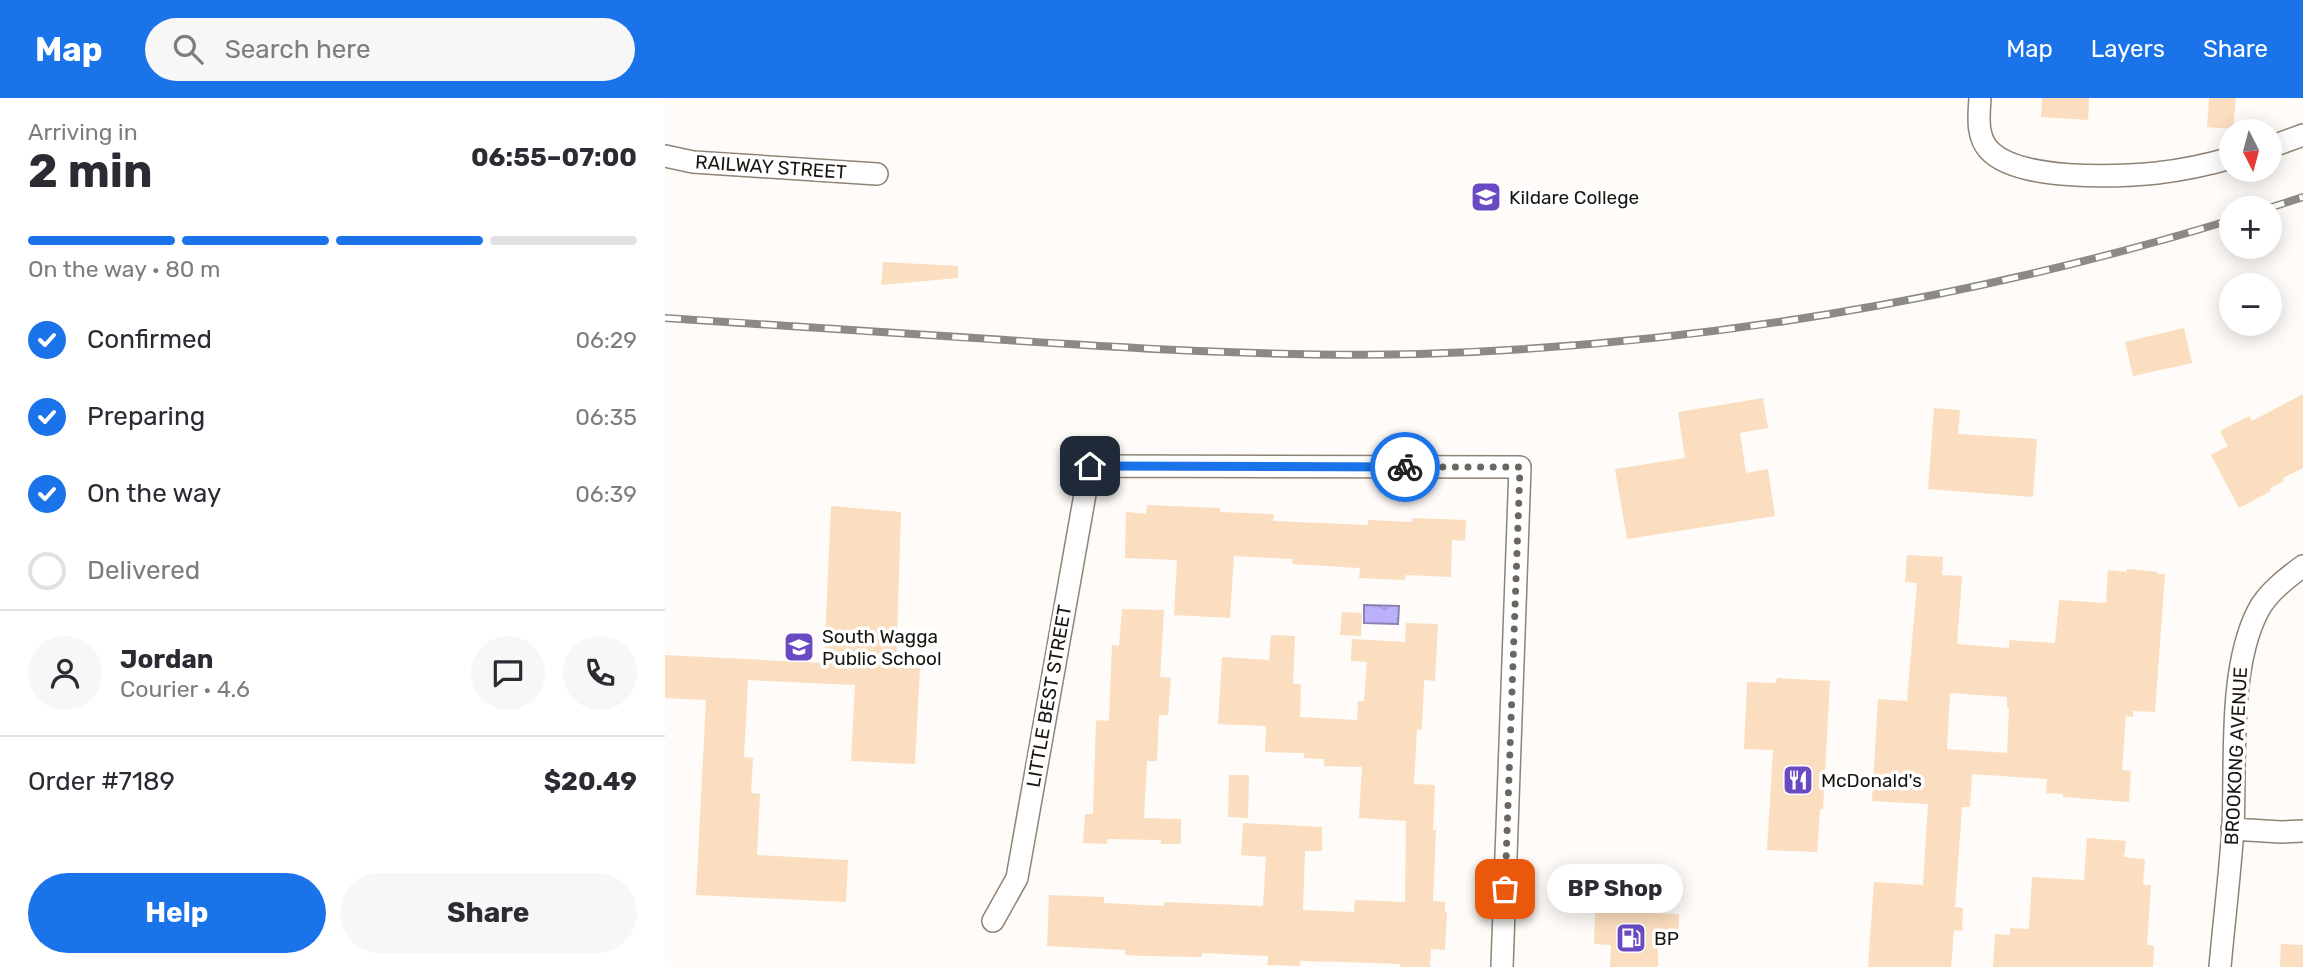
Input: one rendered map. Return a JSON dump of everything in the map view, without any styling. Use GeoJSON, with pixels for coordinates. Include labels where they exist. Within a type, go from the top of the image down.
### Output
{"type":"FeatureCollection","features":[{"type":"Feature","properties":{"kind":"street"},"geometry":{"type":"LineString","coordinates":[[1980,98],[1980,133],[1987,148],[2001,160],[2020,167],[2106,176],[2158,173],[2219,160]]}},
{"type":"Feature","properties":{"kind":"street"},"geometry":{"type":"LineString","coordinates":[[2282,143],[2303,135]]}},
{"type":"Feature","properties":{"kind":"street","name":"RAILWAY STREET"},"geometry":{"type":"LineString","coordinates":[[665,156],[692,162],[877,174]]}},
{"type":"Feature","properties":{"kind":"street","name":"LITTLE BEST STREET"},"geometry":{"type":"LineString","coordinates":[[993,921],[1017,878],[1090,466],[1520,467],[1502,967]]}},
{"type":"Feature","properties":{"kind":"street","name":"BROOKONG AVENUE"},"geometry":{"type":"LineString","coordinates":[[2220,967],[2232,829],[2238,683],[2244,646],[2258,609],[2284,579],[2303,566]]}},
{"type":"Feature","properties":{"kind":"street"},"geometry":{"type":"LineString","coordinates":[[2232,829],[2303,831]]}},
{"type":"Feature","properties":{"kind":"water"},"geometry":{"type":"Polygon","coordinates":[[[1364,605],[1399,606],[1398,624],[1364,623],[1364,605]]]}},
{"type":"Feature","properties":{"kind":"building"},"geometry":{"type":"Polygon","coordinates":[[[2042,98],[2089,98],[2088,120],[2041,117],[2042,98]]]}},
{"type":"Feature","properties":{"kind":"building"},"geometry":{"type":"Polygon","coordinates":[[[2209,98],[2236,98],[2234,119],[2219,119],[2219,128],[2207,127],[2209,98]]]}},
{"type":"Feature","properties":{"kind":"building"},"geometry":{"type":"Polygon","coordinates":[[[883,262],[958,266],[958,278],[881,285],[883,262]]]}},
{"type":"Feature","properties":{"kind":"building"},"geometry":{"type":"Polygon","coordinates":[[[2184,328],[2192,363],[2133,376],[2125,342],[2184,328]]]}},
{"type":"Feature","properties":{"kind":"building"},"geometry":{"type":"Polygon","coordinates":[[[2303,394],[2303,468],[2283,478],[2284,481],[2270,488],[2271,491],[2239,508],[2211,455],[2228,446],[2220,431],[2249,416],[2252,421],[2303,394]]]}},
{"type":"Feature","properties":{"kind":"building"},"geometry":{"type":"Polygon","coordinates":[[[1763,398],[1768,428],[1740,433],[1746,473],[1768,469],[1775,516],[1627,539],[1615,469],[1685,458],[1678,412],[1763,398]]]}},
{"type":"Feature","properties":{"kind":"building"},"geometry":{"type":"Polygon","coordinates":[[[1934,408],[1960,410],[1958,434],[2037,439],[2033,497],[1928,489],[1934,408]]]}},
{"type":"Feature","properties":{"kind":"building"},"geometry":{"type":"Polygon","coordinates":[[[1147,505],[1220,508],[1220,512],[1274,514],[1273,521],[1368,525],[1368,520],[1466,520],[1465,541],[1452,540],[1451,577],[1406,575],[1405,580],[1359,578],[1360,568],[1292,564],[1293,559],[1234,556],[1230,618],[1174,615],[1177,560],[1125,558],[1126,512],[1146,514],[1147,505]]]}},
{"type":"Feature","properties":{"kind":"building"},"geometry":{"type":"Polygon","coordinates":[[[831,506],[901,512],[896,666],[920,667],[915,764],[851,761],[855,685],[748,680],[744,757],[753,758],[751,793],[760,794],[757,855],[848,860],[846,902],[696,895],[706,700],[665,698],[665,655],[824,663],[831,506]]]}},
{"type":"Feature","properties":{"kind":"building"},"geometry":{"type":"Polygon","coordinates":[[[1907,555],[1943,557],[1942,575],[1962,576],[1957,644],[2009,648],[2009,640],[2055,643],[2059,600],[2106,603],[2108,570],[2126,572],[2127,569],[2165,574],[2155,712],[2133,711],[2133,717],[2126,716],[2122,770],[2131,771],[2129,802],[2063,797],[2063,794],[2046,793],[2047,779],[1972,774],[1970,807],[1962,807],[1955,907],[1963,908],[1962,931],[1954,930],[1951,967],[1868,967],[1874,882],[1923,885],[1928,804],[1872,801],[1878,699],[1907,701],[1917,583],[1905,582],[1907,555]],[[1950,693],[1947,749],[2007,753],[2007,697],[1950,693]]]}},
{"type":"Feature","properties":{"kind":"building"},"geometry":{"type":"Polygon","coordinates":[[[1122,609],[1164,610],[1160,677],[1171,678],[1168,715],[1159,715],[1157,761],[1147,761],[1144,818],[1181,819],[1181,844],[1161,844],[1161,840],[1107,839],[1107,844],[1083,843],[1085,814],[1093,814],[1096,720],[1109,721],[1112,645],[1119,646],[1122,609]]]}},
{"type":"Feature","properties":{"kind":"building"},"geometry":{"type":"Polygon","coordinates":[[[1342,612],[1362,613],[1361,636],[1340,635],[1342,612]]]}},
{"type":"Feature","properties":{"kind":"building"},"geometry":{"type":"Polygon","coordinates":[[[1406,623],[1438,624],[1435,681],[1424,680],[1422,730],[1417,729],[1414,784],[1435,785],[1433,901],[1445,902],[1447,912],[1445,950],[1431,949],[1430,967],[1300,961],[1300,966],[1267,965],[1268,956],[1202,953],[1202,957],[1145,956],[1125,955],[1125,950],[1047,946],[1049,895],[1104,897],[1104,903],[1164,906],[1164,902],[1263,906],[1266,857],[1241,855],[1243,823],[1322,827],[1322,851],[1305,851],[1303,910],[1354,912],[1355,900],[1405,902],[1406,821],[1359,818],[1362,767],[1324,766],[1324,759],[1304,758],[1304,753],[1265,752],[1266,726],[1218,724],[1222,657],[1269,660],[1271,635],[1295,636],[1293,684],[1301,684],[1300,717],[1357,720],[1358,701],[1364,701],[1367,662],[1351,661],[1352,639],[1405,642],[1406,623]]]}},
{"type":"Feature","properties":{"kind":"building","name":"McDonald's"},"geometry":{"type":"Polygon","coordinates":[[[1777,678],[1830,681],[1823,809],[1820,809],[1817,852],[1767,850],[1773,750],[1744,749],[1747,682],[1776,683],[1777,678]]]}},
{"type":"Feature","properties":{"kind":"building"},"geometry":{"type":"Polygon","coordinates":[[[1229,775],[1249,775],[1248,818],[1228,817],[1229,775]]]}},
{"type":"Feature","properties":{"kind":"building"},"geometry":{"type":"Polygon","coordinates":[[[2087,838],[2126,841],[2124,857],[2145,859],[2143,885],[2151,885],[2147,945],[2154,946],[2153,967],[1993,967],[1995,934],[2010,935],[2010,928],[2029,929],[2032,877],[2084,880],[2087,838]]]}},
{"type":"Feature","properties":{"kind":"building"},"geometry":{"type":"Polygon","coordinates":[[[1595,911],[1679,914],[1678,942],[1658,941],[1658,967],[1610,967],[1611,945],[1594,944],[1595,911]]]}},
{"type":"Feature","properties":{"kind":"building"},"geometry":{"type":"Polygon","coordinates":[[[2281,944],[2303,945],[2303,967],[2280,967],[2281,944]]]}},
{"type":"Feature","properties":{"kind":"railway"},"geometry":{"type":"LineString","coordinates":[[2282,204],[2303,197]]}},
{"type":"Feature","properties":{"kind":"railway"},"geometry":{"type":"LineString","coordinates":[[665,318],[1212,351],[1367,355],[1522,349],[1625,341],[1829,314],[2032,274],[2219,223]]}},
{"type":"Feature","properties":{"kind":"way so far"},"geometry":{"type":"LineString","coordinates":[[1405,467],[1520,467],[1505,889]]}},
{"type":"Feature","properties":{"kind":"place","name":"Kildare College"},"geometry":{"type":"Point","coordinates":[1486,197]}},
{"type":"Feature","properties":{"kind":"place","name":"South Wagga Public School"},"geometry":{"type":"Point","coordinates":[799,647]}},
{"type":"Feature","properties":{"kind":"place","name":"McDonald's"},"geometry":{"type":"Point","coordinates":[1798,780]}},
{"type":"Feature","properties":{"kind":"place","name":"BP Shop"},"geometry":{"type":"Point","coordinates":[1505,889]}},
{"type":"Feature","properties":{"kind":"place","name":"BP"},"geometry":{"type":"Point","coordinates":[1631,938]}},
{"type":"Feature","properties":{"kind":"route"},"geometry":{"type":"LineString","coordinates":[[1090,466],[1405,467]]}}]}
